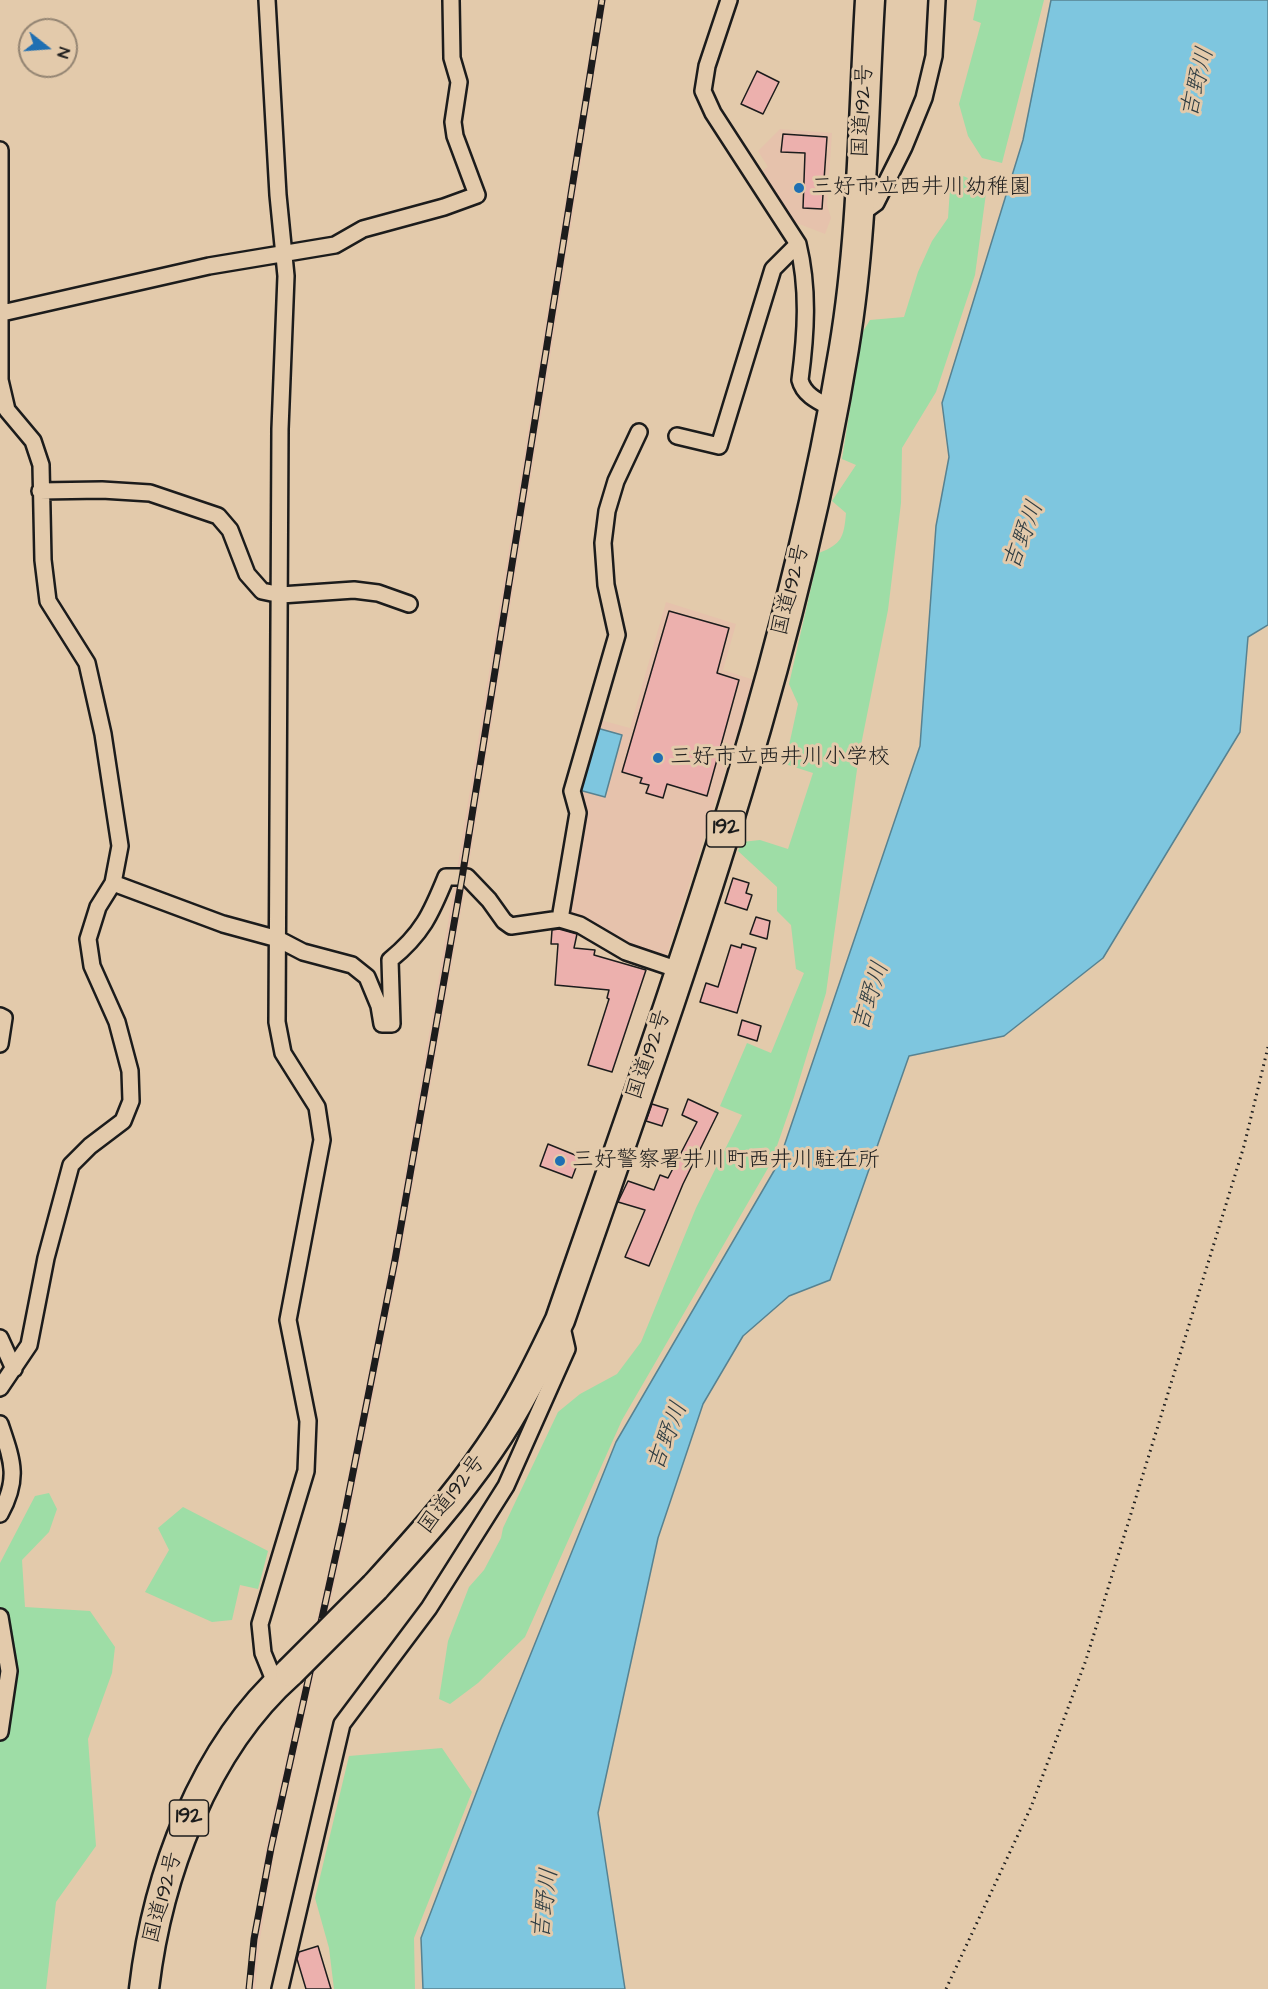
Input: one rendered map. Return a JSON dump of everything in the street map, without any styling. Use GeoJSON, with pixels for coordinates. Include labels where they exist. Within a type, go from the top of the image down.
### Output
{"type":"FeatureCollection","features":[{"type":"Feature","properties":{"kind":"highway","name":"国道192号"},"geometry":{"type":"LineString","coordinates":[[144,1989],[158,1905],[191,1814],[212,1773],[237,1735],[283,1679],[375,1587],[428,1529],[490,1448],[538,1366],[560,1320],[723,840],[774,661],[821,476],[852,292],[870,0]]}},
{"type":"Feature","properties":{"kind":"street"},"geometry":{"type":"LineString","coordinates":[[267,0],[278,195],[286,276],[280,429],[278,1022],[283,1053],[317,1107],[322,1140],[288,1320],[308,1421],[306,1471],[260,1624],[263,1653],[283,1679]]}},
{"type":"Feature","properties":{"kind":"street"},"geometry":{"type":"LineString","coordinates":[[2,313],[209,266],[335,245],[363,229],[444,207],[477,195],[455,136],[453,122],[459,82],[452,58],[451,0]]}},
{"type":"Feature","properties":{"kind":"street"},"geometry":{"type":"LineString","coordinates":[[729,0],[707,66],[703,91],[713,113],[798,243],[802,260],[807,329],[800,380],[802,387],[810,396],[833,409]]}},
{"type":"Feature","properties":{"kind":"street"},"geometry":{"type":"LineString","coordinates":[[858,216],[876,203],[904,147],[924,98],[934,56],[937,0]]}},
{"type":"Feature","properties":{"kind":"street"},"geometry":{"type":"LineString","coordinates":[[0,150],[2,313],[0,380],[7,410],[33,441],[41,465],[43,560],[48,601],[87,663],[103,734],[120,846],[113,884],[98,907],[88,939],[92,966],[117,1022],[130,1071],[131,1101],[123,1121],[90,1146],[71,1165],[46,1258],[29,1345],[0,1388]]}},
{"type":"Feature","properties":{"kind":"street"},"geometry":{"type":"LineString","coordinates":[[677,436],[719,446],[773,269],[798,243]]}},
{"type":"Feature","properties":{"kind":"street"},"geometry":{"type":"LineString","coordinates":[[560,920],[578,813],[572,791],[616,635],[605,575],[603,543],[607,511],[616,481],[639,432]]}},
{"type":"Feature","properties":{"kind":"street"},"geometry":{"type":"LineString","coordinates":[[40,491],[102,490],[150,493],[218,516],[230,530],[247,574],[262,591],[281,595],[354,590],[378,593],[409,604]]}},
{"type":"Feature","properties":{"kind":"street"},"geometry":{"type":"LineString","coordinates":[[113,884],[223,924],[278,939],[303,952],[352,965],[368,977],[379,1006],[382,1024],[392,1024],[390,960],[412,942],[430,918],[446,877],[467,877],[489,900],[504,921],[511,926],[520,927],[535,921],[560,920],[580,925],[626,952],[679,970]]}},
{"type":"Feature","properties":{"kind":"street"},"geometry":{"type":"LineString","coordinates":[[0,1016],[4,1018],[0,1044]]}},
{"type":"Feature","properties":{"kind":"street"},"geometry":{"type":"LineString","coordinates":[[280,1989],[342,1724],[446,1582],[506,1486],[567,1349],[560,1320]]}},
{"type":"Feature","properties":{"kind":"street"},"geometry":{"type":"LineString","coordinates":[[0,1338],[14,1369]]}},
{"type":"Feature","properties":{"kind":"street"},"geometry":{"type":"LineString","coordinates":[[0,1424],[14,1467],[8,1500],[0,1514]]}},
{"type":"Feature","properties":{"kind":"street"},"geometry":{"type":"LineString","coordinates":[[0,1617],[9,1671],[0,1731]]}},
{"type":"Feature","properties":{"kind":"path"},"geometry":{"type":"LineString","coordinates":[[946,1989],[1031,1807],[1086,1660],[1244,1146],[1268,1047]]}},
{"type":"Feature","properties":{"kind":"shaded area"},"geometry":{"type":"Polygon","coordinates":[[[598,0],[606,0],[566,258],[467,877],[400,1259],[348,1523],[275,1849],[260,1939],[255,1989],[245,1989],[266,1848],[339,1522],[391,1257],[456,876],[598,0]]]}},
{"type":"Feature","properties":{"kind":"shaded area","name":"三好市立西井川幼稚園"},"geometry":{"type":"Polygon","coordinates":[[[780,129],[832,133],[827,205],[831,218],[825,234],[789,220],[760,172],[768,167],[758,151],[780,129]]]}},
{"type":"Feature","properties":{"kind":"shaded area","name":"三好市立西井川小学校"},"geometry":{"type":"Polygon","coordinates":[[[666,602],[736,624],[723,670],[754,680],[666,958],[625,944],[566,910],[577,787],[596,719],[630,728],[666,602]]]}},
{"type":"Feature","properties":{"kind":"green space"},"geometry":{"type":"Polygon","coordinates":[[[977,0],[1044,0],[1002,163],[982,158],[968,136],[959,104],[981,23],[973,20],[977,0]]]}},
{"type":"Feature","properties":{"kind":"green space"},"geometry":{"type":"Polygon","coordinates":[[[963,176],[987,186],[975,275],[936,392],[902,448],[901,503],[888,610],[859,755],[826,993],[794,1097],[771,1163],[622,1420],[525,1637],[478,1683],[450,1704],[439,1699],[448,1641],[469,1587],[484,1570],[501,1538],[503,1528],[558,1412],[580,1394],[617,1374],[641,1342],[696,1208],[742,1115],[720,1106],[747,1043],[771,1053],[804,973],[796,969],[791,925],[777,911],[777,887],[738,851],[742,842],[760,840],[788,849],[813,773],[785,764],[798,704],[789,684],[819,553],[837,543],[843,534],[846,513],[832,501],[856,465],[842,459],[862,333],[870,320],[904,317],[918,272],[932,241],[948,218],[950,189],[963,176]]]}},
{"type":"Feature","properties":{"kind":"green space"},"geometry":{"type":"Polygon","coordinates":[[[49,1493],[57,1509],[49,1532],[22,1560],[25,1607],[90,1611],[115,1647],[112,1673],[88,1739],[96,1846],[56,1902],[46,1989],[0,1989],[0,1563],[35,1496],[49,1493]]]}},
{"type":"Feature","properties":{"kind":"green space"},"geometry":{"type":"Polygon","coordinates":[[[183,1507],[268,1551],[258,1589],[240,1585],[232,1620],[212,1622],[145,1592],[169,1550],[158,1528],[183,1507]]]}},
{"type":"Feature","properties":{"kind":"green space"},"geometry":{"type":"Polygon","coordinates":[[[442,1748],[472,1792],[414,1938],[415,1989],[334,1989],[329,1948],[315,1898],[349,1756],[442,1748]]]}},
{"type":"Feature","properties":{"kind":"water","name":"吉野川"},"geometry":{"type":"Polygon","coordinates":[[[1051,0],[1268,0],[1268,625],[1248,637],[1240,732],[1103,958],[1004,1036],[909,1056],[830,1280],[789,1296],[743,1336],[703,1404],[658,1538],[598,1813],[625,1989],[423,1989],[421,1938],[501,1728],[616,1442],[778,1164],[920,746],[936,526],[949,457],[942,403],[1023,140],[1051,0]]]}},
{"type":"Feature","properties":{"kind":"water"},"geometry":{"type":"Polygon","coordinates":[[[597,728],[622,735],[605,797],[579,790],[597,728]]]}},
{"type":"Feature","properties":{"kind":"building"},"geometry":{"type":"Polygon","coordinates":[[[757,71],[779,82],[763,114],[741,104],[757,71]]]}},
{"type":"Feature","properties":{"kind":"building"},"geometry":{"type":"Polygon","coordinates":[[[783,134],[827,137],[822,209],[803,208],[805,153],[781,152],[783,134]]]}},
{"type":"Feature","properties":{"kind":"building"},"geometry":{"type":"Polygon","coordinates":[[[669,611],[729,628],[717,673],[739,680],[707,796],[667,784],[663,798],[646,793],[649,785],[640,783],[642,778],[622,772],[669,611]]]}},
{"type":"Feature","properties":{"kind":"building"},"geometry":{"type":"Polygon","coordinates":[[[733,878],[749,883],[746,893],[752,895],[747,910],[725,903],[733,878]]]}},
{"type":"Feature","properties":{"kind":"building"},"geometry":{"type":"Polygon","coordinates":[[[756,917],[770,921],[767,939],[750,934],[756,917]]]}},
{"type":"Feature","properties":{"kind":"building"},"geometry":{"type":"Polygon","coordinates":[[[559,929],[577,934],[574,948],[595,950],[594,955],[646,970],[612,1072],[588,1065],[609,999],[607,998],[609,990],[555,985],[558,944],[551,944],[552,930],[559,929]]]}},
{"type":"Feature","properties":{"kind":"building"},"geometry":{"type":"Polygon","coordinates":[[[742,944],[756,948],[737,1013],[700,1002],[706,983],[718,987],[731,945],[741,948],[742,944]]]}},
{"type":"Feature","properties":{"kind":"building"},"geometry":{"type":"Polygon","coordinates":[[[742,1020],[761,1026],[757,1041],[738,1035],[742,1020]]]}},
{"type":"Feature","properties":{"kind":"building"},"geometry":{"type":"Polygon","coordinates":[[[688,1099],[718,1113],[683,1184],[649,1266],[625,1257],[645,1210],[618,1202],[628,1181],[654,1190],[660,1175],[668,1178],[697,1122],[682,1115],[688,1099]]]}},
{"type":"Feature","properties":{"kind":"building"},"geometry":{"type":"Polygon","coordinates":[[[652,1104],[668,1109],[662,1126],[646,1121],[652,1104]]]}},
{"type":"Feature","properties":{"kind":"building","name":"三好警察署井川町西井川駐在所"},"geometry":{"type":"Polygon","coordinates":[[[548,1144],[580,1157],[572,1178],[540,1166],[548,1144]]]}},
{"type":"Feature","properties":{"kind":"building"},"geometry":{"type":"Polygon","coordinates":[[[318,1946],[331,1989],[306,1989],[297,1959],[299,1952],[318,1946]]]}},
{"type":"Feature","properties":{"kind":"railway"},"geometry":{"type":"LineString","coordinates":[[249,1989],[254,1939],[271,1848],[343,1523],[395,1260],[462,878],[602,0]]}},
{"type":"Feature","properties":{"kind":"place","name":"三好市立西井川幼稚園"},"geometry":{"type":"Point","coordinates":[799,188]}},
{"type":"Feature","properties":{"kind":"place","name":"三好市立西井川小学校"},"geometry":{"type":"Point","coordinates":[658,758]}},
{"type":"Feature","properties":{"kind":"place","name":"三好警察署井川町西井川駐在所"},"geometry":{"type":"Point","coordinates":[560,1161]}}]}
